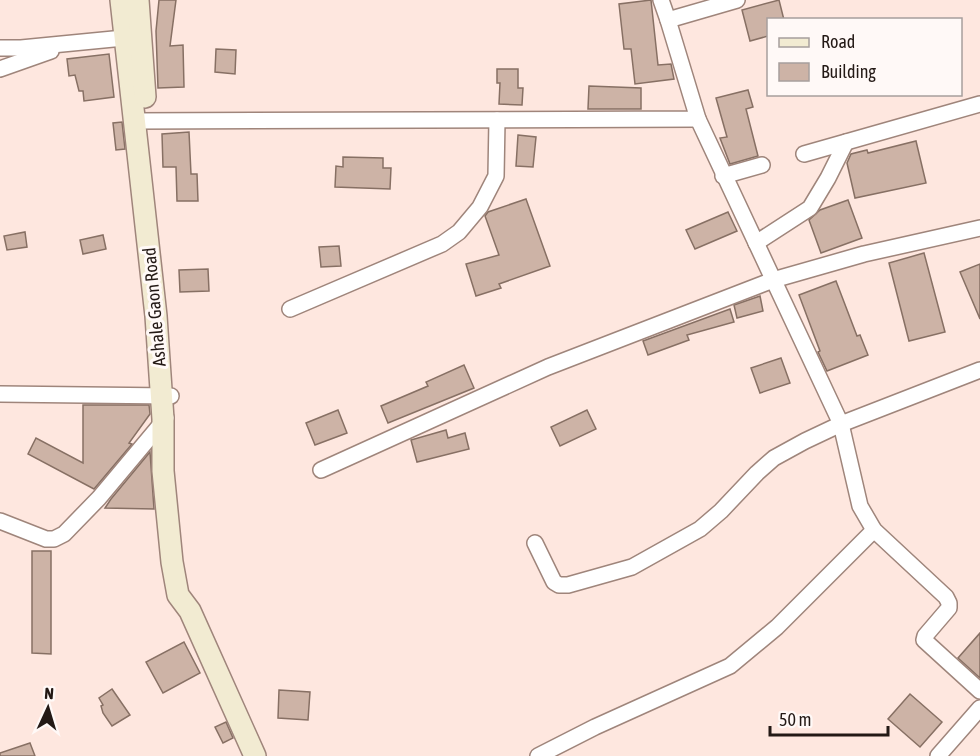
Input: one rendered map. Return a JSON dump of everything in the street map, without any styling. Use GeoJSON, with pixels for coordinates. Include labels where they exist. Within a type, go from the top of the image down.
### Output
{"type":"FeatureCollection","features":[{"type":"Feature","properties":{"kind":"street","name":"Ashale Gaon Road"},"geometry":{"type":"LineString","coordinates":[[121,0],[132,38],[167,407],[163,471],[172,562],[178,595],[189,611],[255,756]]}},
{"type":"Feature","properties":{"kind":"street","name":"Ashale Gaon Road"},"geometry":{"type":"LineString","coordinates":[[132,38],[138,0]]}},
{"type":"Feature","properties":{"kind":"street"},"geometry":{"type":"LineString","coordinates":[[661,0],[698,119],[841,424],[860,506],[874,530],[946,597],[949,608],[924,640],[980,691]]}},
{"type":"Feature","properties":{"kind":"street"},"geometry":{"type":"LineString","coordinates":[[668,20],[736,0]]}},
{"type":"Feature","properties":{"kind":"street"},"geometry":{"type":"LineString","coordinates":[[0,48],[132,38]]}},
{"type":"Feature","properties":{"kind":"street"},"geometry":{"type":"LineString","coordinates":[[0,69],[73,43]]}},
{"type":"Feature","properties":{"kind":"street"},"geometry":{"type":"LineString","coordinates":[[804,154],[980,104]]}},
{"type":"Feature","properties":{"kind":"street"},"geometry":{"type":"LineString","coordinates":[[140,121],[698,119]]}},
{"type":"Feature","properties":{"kind":"street"},"geometry":{"type":"LineString","coordinates":[[290,309],[442,244],[459,232],[480,207],[496,176],[497,120]]}},
{"type":"Feature","properties":{"kind":"street"},"geometry":{"type":"LineString","coordinates":[[756,243],[810,208],[846,142]]}},
{"type":"Feature","properties":{"kind":"street"},"geometry":{"type":"LineString","coordinates":[[723,176],[762,165]]}},
{"type":"Feature","properties":{"kind":"street"},"geometry":{"type":"LineString","coordinates":[[321,470],[548,367],[773,280],[864,254],[980,228]]}},
{"type":"Feature","properties":{"kind":"street"},"geometry":{"type":"LineString","coordinates":[[535,543],[554,582],[559,585],[568,585],[632,567],[700,529],[774,458],[841,424],[980,370]]}},
{"type":"Feature","properties":{"kind":"street"},"geometry":{"type":"LineString","coordinates":[[0,394],[167,407]]}},
{"type":"Feature","properties":{"kind":"street"},"geometry":{"type":"LineString","coordinates":[[0,521],[46,539],[54,539],[64,534],[99,498],[167,407]]}},
{"type":"Feature","properties":{"kind":"street"},"geometry":{"type":"LineString","coordinates":[[538,756],[595,727],[730,666],[777,627],[874,530]]}},
{"type":"Feature","properties":{"kind":"street"},"geometry":{"type":"LineString","coordinates":[[938,756],[980,708]]}},
{"type":"Feature","properties":{"kind":"building"},"geometry":{"type":"Polygon","coordinates":[[[159,0],[176,0],[170,46],[183,45],[184,87],[158,88],[156,31],[159,0]]]}},
{"type":"Feature","properties":{"kind":"building"},"geometry":{"type":"Polygon","coordinates":[[[651,0],[658,65],[671,64],[674,79],[635,84],[631,49],[624,49],[619,4],[651,0]]]}},
{"type":"Feature","properties":{"kind":"building"},"geometry":{"type":"Polygon","coordinates":[[[779,0],[784,18],[767,18],[767,36],[750,41],[742,10],[779,0]]]}},
{"type":"Feature","properties":{"kind":"building"},"geometry":{"type":"Polygon","coordinates":[[[216,49],[236,50],[235,74],[215,72],[216,49]]]}},
{"type":"Feature","properties":{"kind":"building"},"geometry":{"type":"Polygon","coordinates":[[[109,54],[114,97],[84,101],[83,91],[79,91],[75,75],[69,76],[67,59],[109,54]]]}},
{"type":"Feature","properties":{"kind":"building"},"geometry":{"type":"Polygon","coordinates":[[[497,69],[518,69],[518,88],[523,88],[522,105],[499,104],[500,83],[497,83],[497,69]]]}},
{"type":"Feature","properties":{"kind":"building"},"geometry":{"type":"Polygon","coordinates":[[[589,86],[641,88],[641,109],[588,109],[589,86]]]}},
{"type":"Feature","properties":{"kind":"building"},"geometry":{"type":"Polygon","coordinates":[[[748,90],[753,107],[746,109],[758,156],[730,164],[720,138],[727,137],[716,98],[748,90]]]}},
{"type":"Feature","properties":{"kind":"building"},"geometry":{"type":"Polygon","coordinates":[[[122,122],[125,149],[116,150],[113,123],[122,122]]]}},
{"type":"Feature","properties":{"kind":"building"},"geometry":{"type":"Polygon","coordinates":[[[189,132],[191,174],[197,174],[198,201],[177,201],[176,167],[163,167],[162,134],[189,132]]]}},
{"type":"Feature","properties":{"kind":"building"},"geometry":{"type":"Polygon","coordinates":[[[518,135],[536,137],[533,167],[516,166],[518,135]]]}},
{"type":"Feature","properties":{"kind":"building"},"geometry":{"type":"Polygon","coordinates":[[[916,141],[926,183],[855,198],[847,163],[851,154],[867,150],[868,153],[916,141]]]}},
{"type":"Feature","properties":{"kind":"building"},"geometry":{"type":"Polygon","coordinates":[[[343,157],[383,158],[383,168],[391,168],[390,189],[335,187],[336,166],[343,167],[343,157]]]}},
{"type":"Feature","properties":{"kind":"building"},"geometry":{"type":"Polygon","coordinates":[[[526,199],[550,266],[499,284],[501,288],[476,296],[466,264],[499,255],[485,216],[488,212],[526,199]]]}},
{"type":"Feature","properties":{"kind":"building"},"geometry":{"type":"Polygon","coordinates":[[[848,200],[862,238],[821,253],[809,220],[820,210],[848,200]]]}},
{"type":"Feature","properties":{"kind":"building"},"geometry":{"type":"Polygon","coordinates":[[[728,212],[737,231],[695,249],[686,230],[728,212]]]}},
{"type":"Feature","properties":{"kind":"building"},"geometry":{"type":"Polygon","coordinates":[[[25,232],[27,247],[7,250],[4,236],[25,232]]]}},
{"type":"Feature","properties":{"kind":"building"},"geometry":{"type":"Polygon","coordinates":[[[103,235],[106,249],[83,254],[80,240],[103,235]]]}},
{"type":"Feature","properties":{"kind":"building"},"geometry":{"type":"Polygon","coordinates":[[[339,246],[341,266],[321,267],[319,247],[339,246]]]}},
{"type":"Feature","properties":{"kind":"building"},"geometry":{"type":"Polygon","coordinates":[[[924,253],[945,332],[909,341],[889,263],[924,253]]]}},
{"type":"Feature","properties":{"kind":"building"},"geometry":{"type":"Polygon","coordinates":[[[980,264],[980,319],[960,272],[980,264]]]}},
{"type":"Feature","properties":{"kind":"building"},"geometry":{"type":"Polygon","coordinates":[[[208,269],[209,291],[180,292],[179,270],[208,269]]]}},
{"type":"Feature","properties":{"kind":"building"},"geometry":{"type":"Polygon","coordinates":[[[836,281],[857,336],[860,335],[868,355],[827,371],[818,352],[820,351],[799,295],[836,281]]]}},
{"type":"Feature","properties":{"kind":"building"},"geometry":{"type":"Polygon","coordinates":[[[760,296],[763,311],[737,318],[734,305],[760,296]]]}},
{"type":"Feature","properties":{"kind":"building"},"geometry":{"type":"Polygon","coordinates":[[[730,309],[734,322],[687,335],[689,340],[648,355],[643,341],[730,309]]]}},
{"type":"Feature","properties":{"kind":"building"},"geometry":{"type":"Polygon","coordinates":[[[781,358],[790,383],[760,393],[751,368],[781,358]]]}},
{"type":"Feature","properties":{"kind":"building"},"geometry":{"type":"Polygon","coordinates":[[[464,365],[474,388],[388,423],[381,406],[428,386],[426,382],[464,365]]]}},
{"type":"Feature","properties":{"kind":"building"},"geometry":{"type":"Polygon","coordinates":[[[83,405],[149,405],[150,414],[129,443],[132,444],[94,489],[28,454],[36,438],[83,463],[83,405]]]}},
{"type":"Feature","properties":{"kind":"building"},"geometry":{"type":"Polygon","coordinates":[[[338,410],[347,433],[315,445],[306,423],[338,410]]]}},
{"type":"Feature","properties":{"kind":"building"},"geometry":{"type":"Polygon","coordinates":[[[587,410],[596,429],[560,446],[551,427],[587,410]]]}},
{"type":"Feature","properties":{"kind":"building"},"geometry":{"type":"Polygon","coordinates":[[[446,430],[448,438],[465,433],[469,449],[417,462],[411,440],[446,430]]]}},
{"type":"Feature","properties":{"kind":"building"},"geometry":{"type":"Polygon","coordinates":[[[150,452],[154,509],[105,508],[111,499],[150,452]]]}},
{"type":"Feature","properties":{"kind":"building"},"geometry":{"type":"Polygon","coordinates":[[[32,551],[51,551],[51,654],[32,653],[32,551]]]}},
{"type":"Feature","properties":{"kind":"building"},"geometry":{"type":"Polygon","coordinates":[[[980,633],[980,678],[958,658],[980,633]]]}},
{"type":"Feature","properties":{"kind":"building"},"geometry":{"type":"Polygon","coordinates":[[[184,642],[200,673],[163,693],[146,662],[184,642]]]}},
{"type":"Feature","properties":{"kind":"building"},"geometry":{"type":"Polygon","coordinates":[[[112,689],[130,715],[112,726],[103,713],[101,706],[103,705],[99,698],[112,689]]]}},
{"type":"Feature","properties":{"kind":"building"},"geometry":{"type":"Polygon","coordinates":[[[279,690],[310,692],[308,720],[278,718],[279,690]]]}},
{"type":"Feature","properties":{"kind":"building"},"geometry":{"type":"Polygon","coordinates":[[[910,694],[942,722],[920,747],[888,719],[910,694]]]}},
{"type":"Feature","properties":{"kind":"building"},"geometry":{"type":"Polygon","coordinates":[[[226,722],[233,738],[223,743],[215,727],[226,722]]]}},
{"type":"Feature","properties":{"kind":"building"},"geometry":{"type":"Polygon","coordinates":[[[30,743],[35,756],[0,756],[0,753],[30,743]]]}}]}
